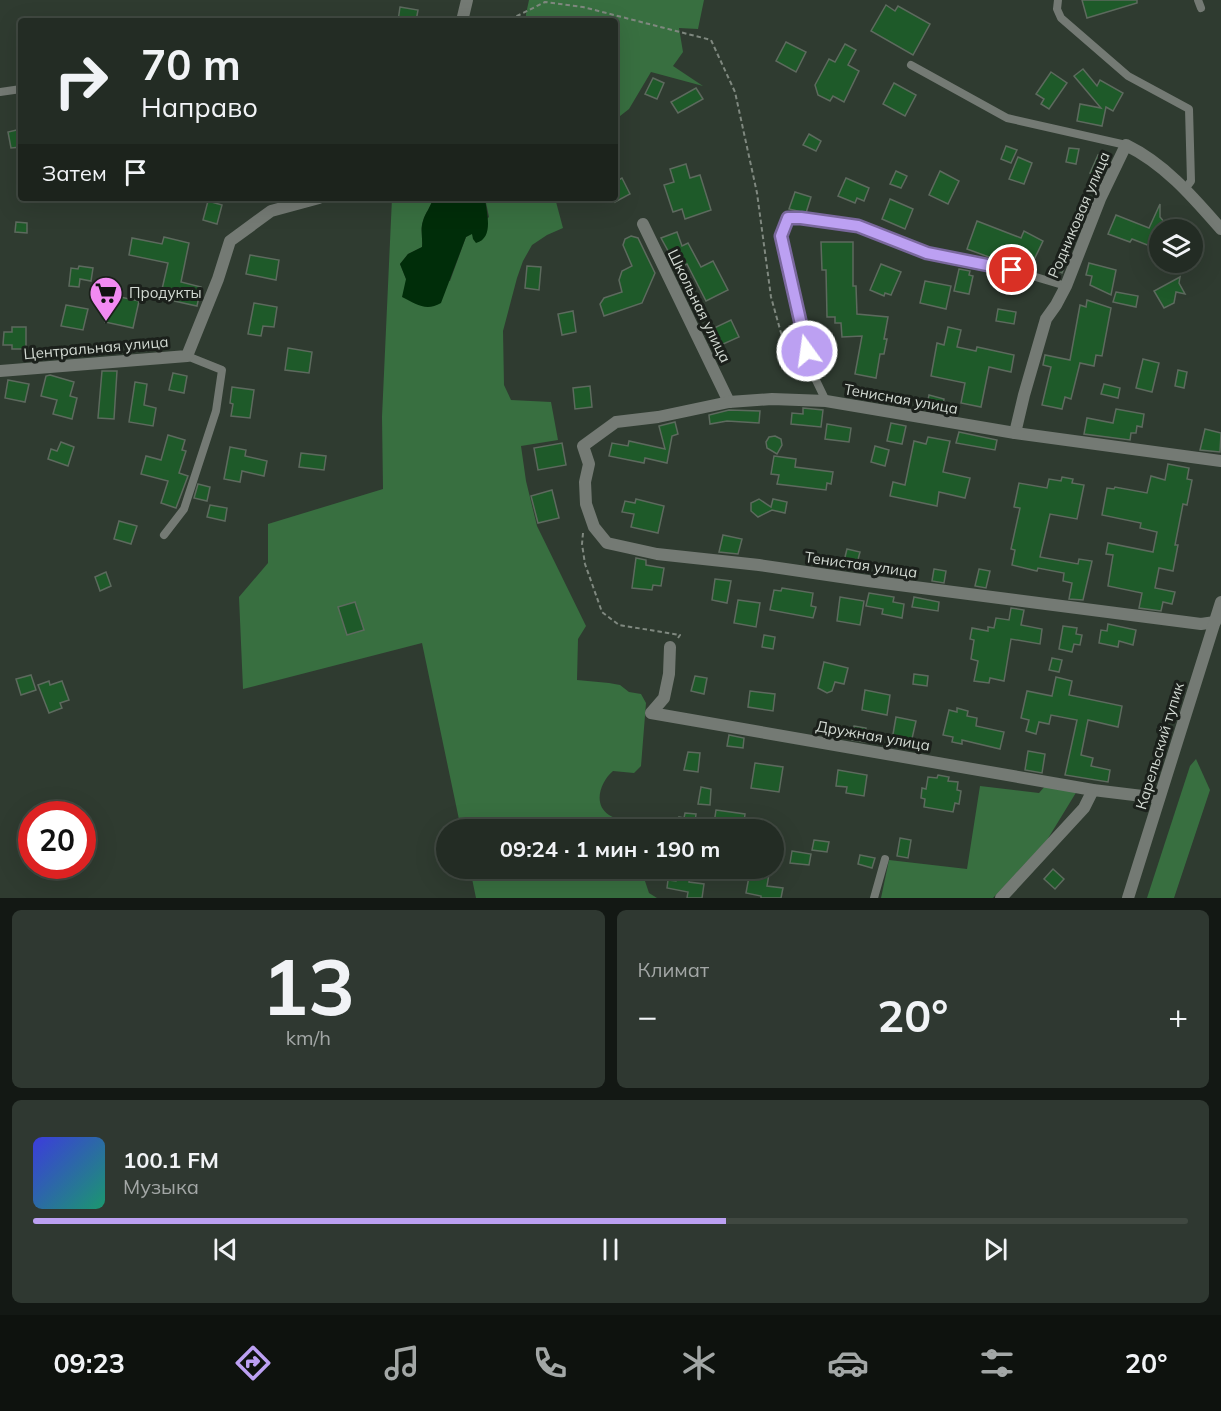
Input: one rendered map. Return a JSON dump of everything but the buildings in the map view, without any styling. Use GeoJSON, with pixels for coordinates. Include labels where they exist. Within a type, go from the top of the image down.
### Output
{"type":"FeatureCollection","features":[{"type":"Feature","properties":{"kind":"street"},"geometry":{"type":"LineString","coordinates":[[463,18],[467,0]]}},
{"type":"Feature","properties":{"kind":"street"},"geometry":{"type":"LineString","coordinates":[[1126,145],[1144,154],[1185,189],[1221,229]]}},
{"type":"Feature","properties":{"kind":"street","name":"Родниковая улица"},"geometry":{"type":"LineString","coordinates":[[1015,433],[1046,319],[1066,286],[1100,198],[1126,145]]}},
{"type":"Feature","properties":{"kind":"street","name":"Центральная улица"},"geometry":{"type":"LineString","coordinates":[[0,371],[187,356],[218,279],[230,242],[271,211],[308,201]]}},
{"type":"Feature","properties":{"kind":"street","name":"Школьная улица"},"geometry":{"type":"LineString","coordinates":[[643,224],[729,402]]}},
{"type":"Feature","properties":{"kind":"street","name":"Тенисная улица"},"geometry":{"type":"LineString","coordinates":[[583,446],[616,422],[658,417],[729,402],[772,399],[826,401],[1015,433],[1221,461]]}},
{"type":"Feature","properties":{"kind":"street","name":"Тенистая улица"},"geometry":{"type":"LineString","coordinates":[[583,446],[589,464],[585,482],[586,504],[594,527],[607,543],[657,554],[759,565],[880,583],[1201,624],[1215,622]]}},
{"type":"Feature","properties":{"kind":"street","name":"Карельский тупик"},"geometry":{"type":"LineString","coordinates":[[1128,898],[1221,602]]}},
{"type":"Feature","properties":{"kind":"street","name":"Дружная улица"},"geometry":{"type":"LineString","coordinates":[[670,647],[669,674],[664,698],[651,713],[1093,790],[1159,798]]}},
{"type":"Feature","properties":{"kind":"street"},"geometry":{"type":"LineString","coordinates":[[1000,898],[1084,808],[1093,790]]}},
{"type":"Feature","properties":{"kind":"lane"},"geometry":{"type":"LineString","coordinates":[[1058,0],[1061,18],[1128,76],[1189,109],[1191,181],[1185,189]]}},
{"type":"Feature","properties":{"kind":"lane"},"geometry":{"type":"LineString","coordinates":[[911,65],[1007,118],[1126,145]]}},
{"type":"Feature","properties":{"kind":"lane"},"geometry":{"type":"LineString","coordinates":[[0,92],[18,89]]}},
{"type":"Feature","properties":{"kind":"lane"},"geometry":{"type":"LineString","coordinates":[[826,401],[813,374],[781,236],[788,218],[858,226],[927,253],[1012,270],[1066,286]]}},
{"type":"Feature","properties":{"kind":"lane"},"geometry":{"type":"LineString","coordinates":[[164,535],[184,509],[216,411],[222,370],[187,356]]}},
{"type":"Feature","properties":{"kind":"lane"},"geometry":{"type":"LineString","coordinates":[[874,898],[885,860]]}},
{"type":"Feature","properties":{"kind":"path"},"geometry":{"type":"LineString","coordinates":[[513,18],[545,2],[583,8],[711,40],[735,92],[757,193],[771,297],[791,369],[813,374]]}},
{"type":"Feature","properties":{"kind":"path"},"geometry":{"type":"LineString","coordinates":[[584,528],[582,544],[585,564],[602,612],[619,625],[680,635],[670,647]]}},
{"type":"Feature","properties":{"kind":"shaded area"},"geometry":{"type":"Polygon","coordinates":[[[529,0],[704,0],[698,29],[679,28],[683,52],[673,66],[703,86],[651,72],[629,109],[618,118],[618,18],[526,18],[529,0]]]}},
{"type":"Feature","properties":{"kind":"shaded area"},"geometry":{"type":"Polygon","coordinates":[[[392,201],[432,201],[422,224],[422,247],[408,254],[400,264],[406,279],[450,281],[466,237],[489,217],[486,201],[556,201],[563,228],[532,245],[517,278],[503,331],[504,385],[511,400],[551,402],[558,440],[521,446],[526,481],[537,526],[586,626],[578,639],[577,680],[620,685],[629,692],[641,694],[646,703],[641,766],[634,773],[613,771],[602,786],[600,793],[604,810],[617,819],[459,819],[422,643],[243,689],[239,597],[268,563],[268,524],[383,489],[382,417],[392,201]]]}},
{"type":"Feature","properties":{"kind":"shaded area"},"geometry":{"type":"Polygon","coordinates":[[[432,201],[485,201],[488,224],[486,236],[482,240],[476,243],[472,234],[466,237],[441,303],[426,307],[402,297],[406,279],[400,264],[408,254],[422,247],[422,224],[432,201]]]}},
{"type":"Feature","properties":{"kind":"shaded area"},"geometry":{"type":"Polygon","coordinates":[[[1196,759],[1210,790],[1174,898],[1147,898],[1190,766],[1196,759]]]}},
{"type":"Feature","properties":{"kind":"shaded area"},"geometry":{"type":"Polygon","coordinates":[[[1046,785],[1077,791],[1047,840],[993,898],[881,898],[889,860],[967,869],[980,786],[1039,793],[1046,785]]]}},
{"type":"Feature","properties":{"kind":"shaded area"},"geometry":{"type":"Polygon","coordinates":[[[472,879],[644,879],[649,893],[657,898],[476,898],[472,879]]]}},
{"type":"Feature","properties":{"kind":"place","name":"Продукты"},"geometry":{"type":"Point","coordinates":[106,322]}},
{"type":"Feature","properties":{"kind":"route"},"geometry":{"type":"LineString","coordinates":[[807,351],[781,236],[788,218],[858,226],[927,253],[1012,270]]}}]}
